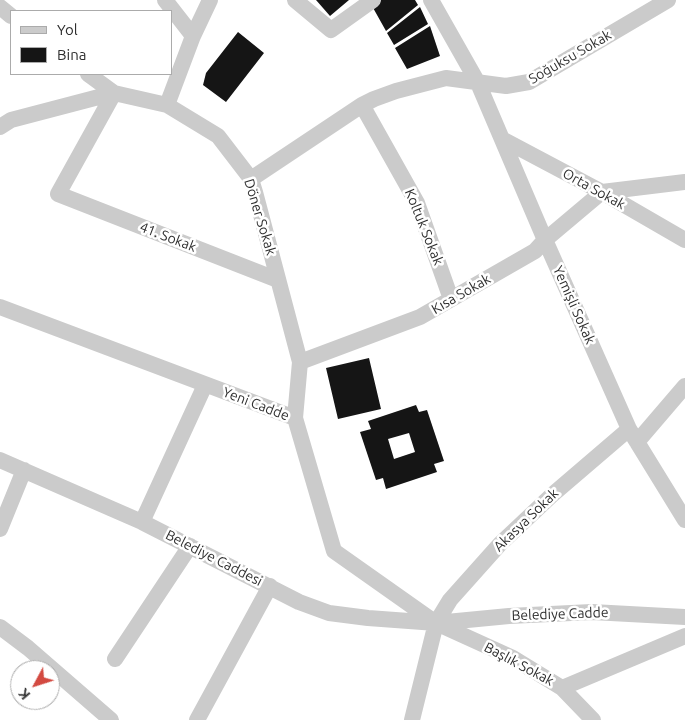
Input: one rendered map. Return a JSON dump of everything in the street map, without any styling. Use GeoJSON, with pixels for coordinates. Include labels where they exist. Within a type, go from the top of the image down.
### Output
{"type":"FeatureCollection","features":[{"type":"Feature","properties":{"kind":"street"},"geometry":{"type":"LineString","coordinates":[[165,0],[193,36]]}},
{"type":"Feature","properties":{"kind":"street"},"geometry":{"type":"LineString","coordinates":[[167,105],[193,36],[210,0]]}},
{"type":"Feature","properties":{"kind":"street"},"geometry":{"type":"LineString","coordinates":[[295,0],[331,30],[373,0]]}},
{"type":"Feature","properties":{"kind":"street","name":"Yemişli Sokak"},"geometry":{"type":"LineString","coordinates":[[431,0],[478,83],[544,240],[633,435],[685,520]]}},
{"type":"Feature","properties":{"kind":"street","name":"Soğuksu Sokak"},"geometry":{"type":"LineString","coordinates":[[251,179],[362,105],[396,91],[446,78],[506,86],[530,82],[668,0]]}},
{"type":"Feature","properties":{"kind":"street"},"geometry":{"type":"LineString","coordinates":[[0,7],[10,15]]}},
{"type":"Feature","properties":{"kind":"street"},"geometry":{"type":"LineString","coordinates":[[89,75],[114,93]]}},
{"type":"Feature","properties":{"kind":"street","name":"Döner Sokak"},"geometry":{"type":"LineString","coordinates":[[0,127],[11,120],[114,93],[167,105],[218,136],[251,179],[300,362],[295,418]]}},
{"type":"Feature","properties":{"kind":"street","name":"41. Sokak"},"geometry":{"type":"LineString","coordinates":[[114,93],[58,194],[278,280]]}},
{"type":"Feature","properties":{"kind":"street","name":"Koltuk Sokak"},"geometry":{"type":"LineString","coordinates":[[362,105],[417,203],[451,299]]}},
{"type":"Feature","properties":{"kind":"street","name":"Orta Sokak"},"geometry":{"type":"LineString","coordinates":[[502,140],[602,192],[685,240]]}},
{"type":"Feature","properties":{"kind":"street"},"geometry":{"type":"LineString","coordinates":[[602,192],[685,182]]}},
{"type":"Feature","properties":{"kind":"street","name":"Kısa Sokak"},"geometry":{"type":"LineString","coordinates":[[300,362],[420,317],[535,251],[544,240],[602,192]]}},
{"type":"Feature","properties":{"kind":"street","name":"Yeni Cadde"},"geometry":{"type":"LineString","coordinates":[[0,307],[295,418],[334,550],[436,623]]}},
{"type":"Feature","properties":{"kind":"street"},"geometry":{"type":"LineString","coordinates":[[142,522],[204,385]]}},
{"type":"Feature","properties":{"kind":"street","name":"Akasya Sokak"},"geometry":{"type":"LineString","coordinates":[[412,720],[436,623],[450,600],[500,544],[552,495],[633,435],[685,386]]}},
{"type":"Feature","properties":{"kind":"street","name":"Belediye Caddesi"},"geometry":{"type":"LineString","coordinates":[[0,460],[142,522],[299,602],[329,613],[436,623]]}},
{"type":"Feature","properties":{"kind":"street"},"geometry":{"type":"LineString","coordinates":[[0,529],[24,470]]}},
{"type":"Feature","properties":{"kind":"street"},"geometry":{"type":"LineString","coordinates":[[115,659],[190,546]]}},
{"type":"Feature","properties":{"kind":"street"},"geometry":{"type":"LineString","coordinates":[[198,720],[270,586]]}},
{"type":"Feature","properties":{"kind":"street","name":"Belediye Cadde"},"geometry":{"type":"LineString","coordinates":[[436,623],[509,616],[592,612],[685,617]]}},
{"type":"Feature","properties":{"kind":"street","name":"Başlık Sokak"},"geometry":{"type":"LineString","coordinates":[[436,623],[513,658],[562,688],[593,720]]}},
{"type":"Feature","properties":{"kind":"street"},"geometry":{"type":"LineString","coordinates":[[0,627],[28,648],[111,720]]}},
{"type":"Feature","properties":{"kind":"street"},"geometry":{"type":"LineString","coordinates":[[562,688],[685,636]]}},
{"type":"Feature","properties":{"kind":"building"},"geometry":{"type":"Polygon","coordinates":[[[316,0],[349,0],[330,16],[316,0]]]}},
{"type":"Feature","properties":{"kind":"building"},"geometry":{"type":"Polygon","coordinates":[[[380,0],[415,0],[418,5],[386,31],[372,6],[380,0]]]}},
{"type":"Feature","properties":{"kind":"building"},"geometry":{"type":"Polygon","coordinates":[[[420,7],[428,24],[394,45],[387,33],[420,7]]]}},
{"type":"Feature","properties":{"kind":"building"},"geometry":{"type":"Polygon","coordinates":[[[430,26],[440,56],[407,69],[395,48],[430,26]]]}},
{"type":"Feature","properties":{"kind":"building"},"geometry":{"type":"Polygon","coordinates":[[[238,32],[264,53],[226,102],[203,85],[206,73],[238,32]]]}},
{"type":"Feature","properties":{"kind":"building"},"geometry":{"type":"Polygon","coordinates":[[[369,358],[381,409],[338,419],[326,368],[369,358]]]}},
{"type":"Feature","properties":{"kind":"building"},"geometry":{"type":"Polygon","coordinates":[[[416,405],[419,412],[427,410],[444,461],[434,464],[437,472],[386,489],[383,478],[376,480],[360,432],[371,429],[368,421],[416,405]],[[409,433],[388,439],[394,459],[415,452],[409,433]]]}}]}
